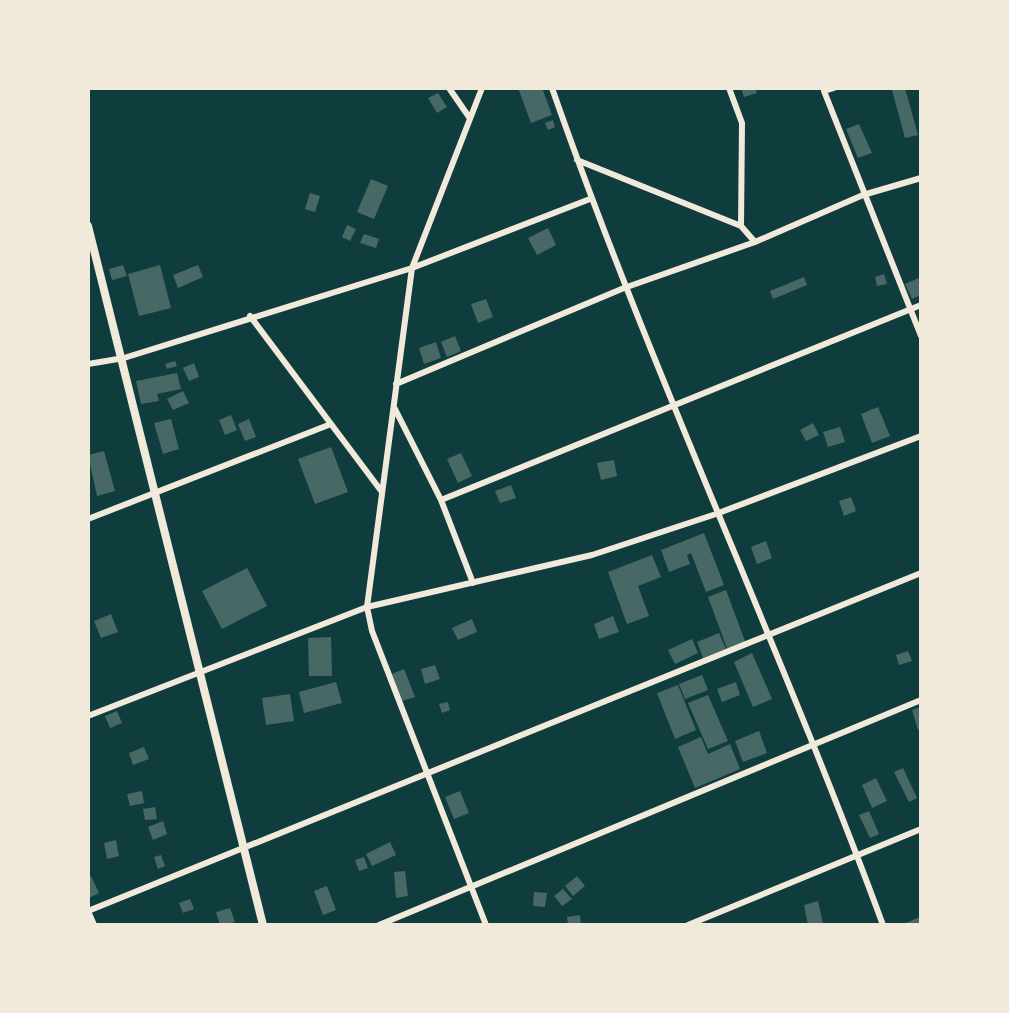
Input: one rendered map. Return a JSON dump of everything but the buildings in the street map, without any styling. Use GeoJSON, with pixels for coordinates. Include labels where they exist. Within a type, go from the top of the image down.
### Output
{"type":"FeatureCollection","features":[{"type":"Feature","properties":{"kind":"street"},"geometry":{"type":"LineString","coordinates":[[449,88],[469,117]]}},
{"type":"Feature","properties":{"kind":"street"},"geometry":{"type":"LineString","coordinates":[[482,88],[412,268],[367,607],[372,631],[486,925]]}},
{"type":"Feature","properties":{"kind":"street"},"geometry":{"type":"LineString","coordinates":[[552,88],[624,288],[716,514],[769,634],[883,925]]}},
{"type":"Feature","properties":{"kind":"street"},"geometry":{"type":"LineString","coordinates":[[729,88],[742,123],[741,226]]}},
{"type":"Feature","properties":{"kind":"street"},"geometry":{"type":"LineString","coordinates":[[834,88],[824,91],[921,336]]}},
{"type":"Feature","properties":{"kind":"street"},"geometry":{"type":"LineString","coordinates":[[577,160],[741,226],[755,242]]}},
{"type":"Feature","properties":{"kind":"street"},"geometry":{"type":"LineString","coordinates":[[396,384],[624,288],[755,242],[863,195],[921,178]]}},
{"type":"Feature","properties":{"kind":"street"},"geometry":{"type":"LineString","coordinates":[[88,364],[124,358],[250,316],[412,268],[590,199]]}},
{"type":"Feature","properties":{"kind":"street"},"geometry":{"type":"LineString","coordinates":[[88,226],[124,358],[241,849],[263,925]]}},
{"type":"Feature","properties":{"kind":"street"},"geometry":{"type":"LineString","coordinates":[[441,500],[921,305]]}},
{"type":"Feature","properties":{"kind":"street"},"geometry":{"type":"LineString","coordinates":[[250,316],[382,493]]}},
{"type":"Feature","properties":{"kind":"street"},"geometry":{"type":"LineString","coordinates":[[394,407],[441,500],[473,583]]}},
{"type":"Feature","properties":{"kind":"street"},"geometry":{"type":"LineString","coordinates":[[88,519],[331,424]]}},
{"type":"Feature","properties":{"kind":"street"},"geometry":{"type":"LineString","coordinates":[[88,716],[367,607],[592,555],[716,514],[921,436]]}},
{"type":"Feature","properties":{"kind":"street"},"geometry":{"type":"LineString","coordinates":[[94,925],[88,911],[921,573]]}},
{"type":"Feature","properties":{"kind":"street"},"geometry":{"type":"LineString","coordinates":[[379,925],[921,700]]}},
{"type":"Feature","properties":{"kind":"street"},"geometry":{"type":"LineString","coordinates":[[688,925],[921,829]]}}]}
